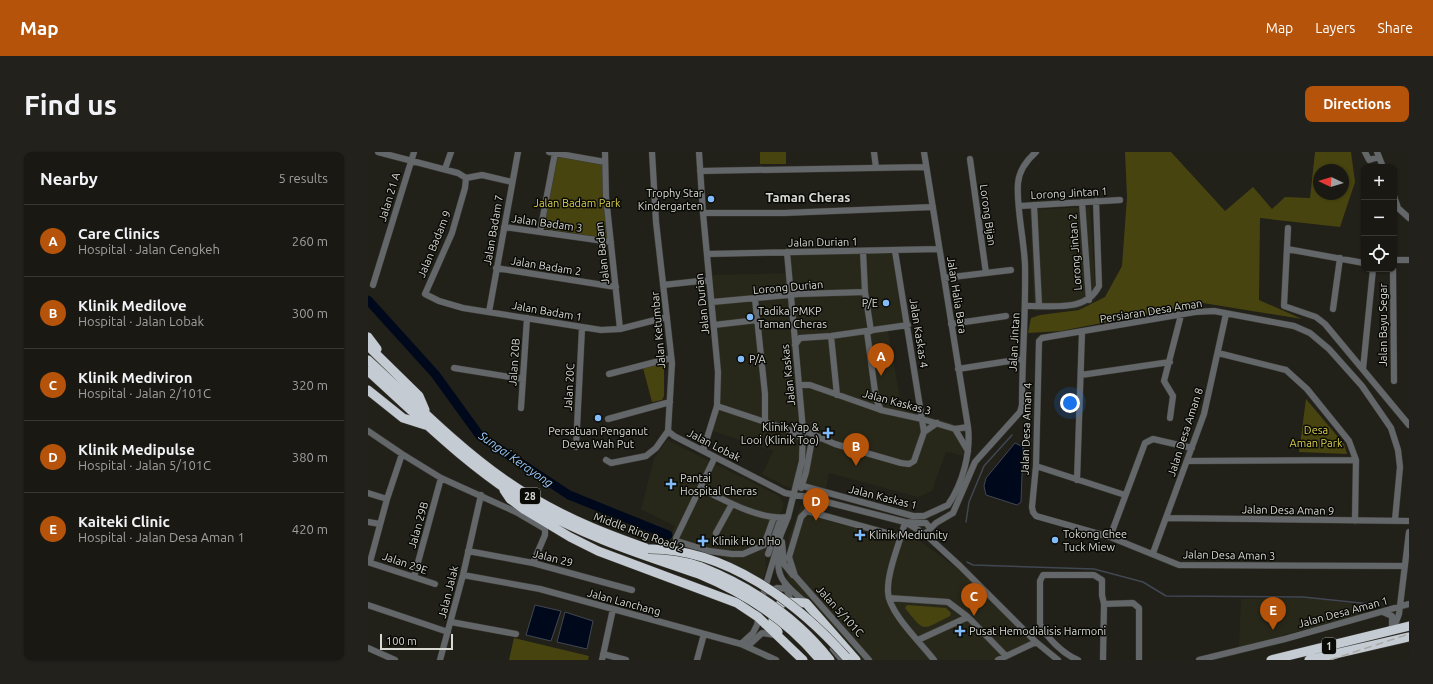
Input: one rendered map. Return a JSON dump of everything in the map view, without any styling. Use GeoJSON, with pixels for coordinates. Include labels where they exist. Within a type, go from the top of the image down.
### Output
{"type":"FeatureCollection","features":[{"type":"Feature","properties":{"kind":"highway"},"geometry":{"type":"LineString","coordinates":[[368,337],[388,366]]}},
{"type":"Feature","properties":{"kind":"highway"},"geometry":{"type":"LineString","coordinates":[[368,346],[419,396],[428,416]]}},
{"type":"Feature","properties":{"kind":"highway","name":"Middle Ring Road 2"},"geometry":{"type":"LineString","coordinates":[[368,360],[429,426],[469,462],[501,486],[555,518],[604,541],[699,574],[737,591],[778,619],[820,660]]}},
{"type":"Feature","properties":{"kind":"highway","name":"Middle Ring Road 2"},"geometry":{"type":"LineString","coordinates":[[368,371],[391,386],[428,416],[473,456],[505,480],[532,497],[561,514],[604,534],[721,575],[740,585],[785,615],[811,639],[830,660]]}},
{"type":"Feature","properties":{"kind":"highway"},"geometry":{"type":"LineString","coordinates":[[368,390],[403,418],[429,426]]}},
{"type":"Feature","properties":{"kind":"highway"},"geometry":{"type":"LineString","coordinates":[[501,486],[510,499],[525,510],[570,537],[598,551],[737,603],[758,617],[803,660]]}},
{"type":"Feature","properties":{"kind":"highway"},"geometry":{"type":"LineString","coordinates":[[648,549],[674,549],[703,557],[741,573],[806,617],[845,659]]}},
{"type":"Feature","properties":{"kind":"highway"},"geometry":{"type":"LineString","coordinates":[[780,638],[775,627],[772,614],[774,609],[778,605],[790,602],[806,603],[856,660]]}},
{"type":"Feature","properties":{"kind":"highway","name":"1"},"geometry":{"type":"LineString","coordinates":[[1271,660],[1390,629],[1409,626]]}},
{"type":"Feature","properties":{"kind":"highway","name":"1"},"geometry":{"type":"LineString","coordinates":[[1309,660],[1409,637]]}},
{"type":"Feature","properties":{"kind":"street"},"geometry":{"type":"LineString","coordinates":[[378,152],[410,162],[445,169],[469,177],[495,177],[512,182]]}},
{"type":"Feature","properties":{"kind":"street","name":"Jalan 21 A"},"geometry":{"type":"LineString","coordinates":[[373,285],[414,152]]}},
{"type":"Feature","properties":{"kind":"street"},"geometry":{"type":"LineString","coordinates":[[445,169],[452,152]]}},
{"type":"Feature","properties":{"kind":"street","name":"Jalan Badam 7"},"geometry":{"type":"LineString","coordinates":[[489,312],[518,152]]}},
{"type":"Feature","properties":{"kind":"street","name":"Jalan Badam"},"geometry":{"type":"LineString","coordinates":[[605,152],[611,242],[620,329]]}},
{"type":"Feature","properties":{"kind":"street","name":"Jalan Ketumbar"},"geometry":{"type":"LineString","coordinates":[[652,152],[656,222],[672,358],[668,431]]}},
{"type":"Feature","properties":{"kind":"street","name":"Jalan Durian"},"geometry":{"type":"LineString","coordinates":[[699,152],[703,213],[718,372],[717,406],[703,451]]}},
{"type":"Feature","properties":{"kind":"street"},"geometry":{"type":"LineString","coordinates":[[874,152],[876,168]]}},
{"type":"Feature","properties":{"kind":"street","name":"Jalan Halia Bara"},"geometry":{"type":"LineString","coordinates":[[924,152],[968,427]]}},
{"type":"Feature","properties":{"kind":"street","name":"Jalan Jintan"},"geometry":{"type":"LineString","coordinates":[[927,525],[950,516],[955,509],[975,462],[1020,412],[1022,405],[1025,263],[1020,206],[1020,176],[1027,162],[1036,152]]}},
{"type":"Feature","properties":{"kind":"street"},"geometry":{"type":"LineString","coordinates":[[1365,152],[1367,159],[1372,161],[1378,155]]}},
{"type":"Feature","properties":{"kind":"street"},"geometry":{"type":"LineString","coordinates":[[540,232],[552,153],[605,162]]}},
{"type":"Feature","properties":{"kind":"street","name":"Lorong Bijan"},"geometry":{"type":"LineString","coordinates":[[970,159],[986,273]]}},
{"type":"Feature","properties":{"kind":"street"},"geometry":{"type":"LineString","coordinates":[[700,171],[926,167]]}},
{"type":"Feature","properties":{"kind":"street","name":"Jalan Badam 9"},"geometry":{"type":"LineString","coordinates":[[425,294],[452,233],[469,177]]}},
{"type":"Feature","properties":{"kind":"street","name":"Lorong Jintan 1"},"geometry":{"type":"LineString","coordinates":[[1020,206],[1120,200]]}},
{"type":"Feature","properties":{"kind":"street"},"geometry":{"type":"LineString","coordinates":[[1395,200],[1398,208],[1409,218]]}},
{"type":"Feature","properties":{"kind":"street","name":"Lorong Jintan 2"},"geometry":{"type":"LineString","coordinates":[[1025,306],[1078,305],[1089,300],[1095,294],[1099,286],[1096,201]]}},
{"type":"Feature","properties":{"kind":"street","name":"Lorong Jintan 2"},"geometry":{"type":"LineString","coordinates":[[1082,202],[1089,300]]}},
{"type":"Feature","properties":{"kind":"street"},"geometry":{"type":"LineString","coordinates":[[1034,205],[1039,305]]}},
{"type":"Feature","properties":{"kind":"street"},"geometry":{"type":"LineString","coordinates":[[703,213],[784,213],[933,207]]}},
{"type":"Feature","properties":{"kind":"street","name":"Jalan Badam 3"},"geometry":{"type":"LineString","coordinates":[[504,227],[611,242]]}},
{"type":"Feature","properties":{"kind":"street"},"geometry":{"type":"LineString","coordinates":[[1288,228],[1284,306],[1316,317],[1325,324],[1409,425]]}},
{"type":"Feature","properties":{"kind":"street","name":"Jalan Durian 1"},"geometry":{"type":"LineString","coordinates":[[707,254],[939,249]]}},
{"type":"Feature","properties":{"kind":"street"},"geometry":{"type":"LineString","coordinates":[[1287,249],[1361,262]]}},
{"type":"Feature","properties":{"kind":"street","name":"Jalan Kaskas 4"},"geometry":{"type":"LineString","coordinates":[[896,250],[922,419]]}},
{"type":"Feature","properties":{"kind":"street"},"geometry":{"type":"LineString","coordinates":[[863,251],[865,292],[876,399],[881,410]]}},
{"type":"Feature","properties":{"kind":"street","name":"Jalan Kaskas"},"geometry":{"type":"LineString","coordinates":[[741,644],[753,633],[770,570],[788,517],[802,461],[804,440],[787,252]]}},
{"type":"Feature","properties":{"kind":"street"},"geometry":{"type":"LineString","coordinates":[[1333,309],[1340,258]]}},
{"type":"Feature","properties":{"kind":"street"},"geometry":{"type":"LineString","coordinates":[[1397,260],[1409,260]]}},
{"type":"Feature","properties":{"kind":"street","name":"Jalan Badam 2"},"geometry":{"type":"LineString","coordinates":[[496,268],[616,287]]}},
{"type":"Feature","properties":{"kind":"street"},"geometry":{"type":"LineString","coordinates":[[944,278],[1011,270]]}},
{"type":"Feature","properties":{"kind":"street"},"geometry":{"type":"LineString","coordinates":[[1363,369],[1374,272]]}},
{"type":"Feature","properties":{"kind":"street","name":"Jalan Bayu Segar"},"geometry":{"type":"LineString","coordinates":[[1393,272],[1394,381]]}},
{"type":"Feature","properties":{"kind":"street"},"geometry":{"type":"LineString","coordinates":[[663,285],[710,280]]}},
{"type":"Feature","properties":{"kind":"street","name":"Lorong Durian"},"geometry":{"type":"LineString","coordinates":[[712,302],[755,300],[799,294],[865,292]]}},
{"type":"Feature","properties":{"kind":"street","name":"Jalan Badam 1"},"geometry":{"type":"LineString","coordinates":[[425,294],[464,308],[601,330],[620,329],[667,316]]}},
{"type":"Feature","properties":{"kind":"street"},"geometry":{"type":"LineString","coordinates":[[755,300],[765,394],[765,422]]}},
{"type":"Feature","properties":{"kind":"street","name":"Persiaran Desa Aman"},"geometry":{"type":"LineString","coordinates":[[1039,341],[1042,338],[1195,312],[1214,311],[1276,322],[1310,333],[1329,348],[1362,386],[1391,428],[1398,450],[1400,467],[1395,520]]}},
{"type":"Feature","properties":{"kind":"street","name":"Jalan Desa Aman 8"},"geometry":{"type":"LineString","coordinates":[[1153,554],[1204,414],[1226,314]]}},
{"type":"Feature","properties":{"kind":"street"},"geometry":{"type":"LineString","coordinates":[[1170,418],[1174,396],[1164,381],[1181,315]]}},
{"type":"Feature","properties":{"kind":"street"},"geometry":{"type":"LineString","coordinates":[[951,324],[1006,316]]}},
{"type":"Feature","properties":{"kind":"street","name":"Jalan 20B"},"geometry":{"type":"LineString","coordinates":[[521,408],[527,318]]}},
{"type":"Feature","properties":{"kind":"street"},"geometry":{"type":"LineString","coordinates":[[714,325],[757,320]]}},
{"type":"Feature","properties":{"kind":"street"},"geometry":{"type":"LineString","coordinates":[[794,332],[800,338],[831,336],[908,325]]}},
{"type":"Feature","properties":{"kind":"street","name":"Jalan 20C"},"geometry":{"type":"LineString","coordinates":[[576,447],[582,328]]}},
{"type":"Feature","properties":{"kind":"street"},"geometry":{"type":"LineString","coordinates":[[1077,480],[1082,332]]}},
{"type":"Feature","properties":{"kind":"street"},"geometry":{"type":"LineString","coordinates":[[831,336],[837,395]]}},
{"type":"Feature","properties":{"kind":"street"},"geometry":{"type":"LineString","coordinates":[[795,345],[800,338]]}},
{"type":"Feature","properties":{"kind":"street","name":"Jalan Desa Aman 4"},"geometry":{"type":"LineString","coordinates":[[1036,516],[1032,507],[1036,466],[1039,341]]}},
{"type":"Feature","properties":{"kind":"street"},"geometry":{"type":"LineString","coordinates":[[1218,354],[1286,370],[1308,389],[1349,441],[1356,460],[1355,521]]}},
{"type":"Feature","properties":{"kind":"street"},"geometry":{"type":"LineString","coordinates":[[609,374],[672,358]]}},
{"type":"Feature","properties":{"kind":"street"},"geometry":{"type":"LineString","coordinates":[[958,369],[1022,359]]}},
{"type":"Feature","properties":{"kind":"street"},"geometry":{"type":"LineString","coordinates":[[1081,375],[1170,362]]}},
{"type":"Feature","properties":{"kind":"street"},"geometry":{"type":"LineString","coordinates":[[454,368],[523,379]]}},
{"type":"Feature","properties":{"kind":"street","name":"Jalan Kaskas 3"},"geometry":{"type":"LineString","coordinates":[[799,385],[810,385],[881,410],[955,428],[968,427]]}},
{"type":"Feature","properties":{"kind":"street"},"geometry":{"type":"LineString","coordinates":[[608,419],[670,402]]}},
{"type":"Feature","properties":{"kind":"street"},"geometry":{"type":"LineString","coordinates":[[717,406],[792,431],[804,440]]}},
{"type":"Feature","properties":{"kind":"street"},"geometry":{"type":"LineString","coordinates":[[792,431],[803,430],[820,438],[909,464],[914,461],[924,432],[922,419]]}},
{"type":"Feature","properties":{"kind":"street"},"geometry":{"type":"LineString","coordinates":[[924,432],[937,423]]}},
{"type":"Feature","properties":{"kind":"street","name":"Jalan Kaskas 1"},"geometry":{"type":"LineString","coordinates":[[803,486],[913,516],[924,516],[948,505],[963,471],[968,452],[968,427]]}},
{"type":"Feature","properties":{"kind":"street"},"geometry":{"type":"LineString","coordinates":[[955,428],[968,452]]}},
{"type":"Feature","properties":{"kind":"street"},"geometry":{"type":"LineString","coordinates":[[368,431],[441,478],[516,512],[545,529],[545,535],[533,563]]}},
{"type":"Feature","properties":{"kind":"street"},"geometry":{"type":"LineString","coordinates":[[606,460],[611,463],[646,456],[656,448],[668,431]]}},
{"type":"Feature","properties":{"kind":"street","name":"Jalan Lobak"},"geometry":{"type":"LineString","coordinates":[[668,431],[674,436],[715,458],[780,491],[794,495]]}},
{"type":"Feature","properties":{"kind":"street"},"geometry":{"type":"LineString","coordinates":[[803,486],[811,445],[820,438]]}},
{"type":"Feature","properties":{"kind":"street"},"geometry":{"type":"LineString","coordinates":[[1110,537],[1145,443],[1148,440],[1153,439],[1192,448]]}},
{"type":"Feature","properties":{"kind":"street"},"geometry":{"type":"LineString","coordinates":[[369,562],[402,454]]}},
{"type":"Feature","properties":{"kind":"street"},"geometry":{"type":"LineString","coordinates":[[715,458],[676,538],[681,543],[709,551],[732,554],[742,554],[764,545]]}},
{"type":"Feature","properties":{"kind":"street"},"geometry":{"type":"LineString","coordinates":[[1187,460],[1356,460]]}},
{"type":"Feature","properties":{"kind":"street"},"geometry":{"type":"LineString","coordinates":[[1036,466],[1125,495]]}},
{"type":"Feature","properties":{"kind":"street","name":"Jalan 29B"},"geometry":{"type":"LineString","coordinates":[[414,577],[441,478]]}},
{"type":"Feature","properties":{"kind":"street","name":"Jalan Kaskas"},"geometry":{"type":"LineString","coordinates":[[794,495],[803,486]]}},
{"type":"Feature","properties":{"kind":"street"},"geometry":{"type":"LineString","coordinates":[[700,488],[754,513],[781,518],[788,517]]}},
{"type":"Feature","properties":{"kind":"street"},"geometry":{"type":"LineString","coordinates":[[368,492],[387,499]]}},
{"type":"Feature","properties":{"kind":"street","name":"Jalan Jalak"},"geometry":{"type":"LineString","coordinates":[[440,660],[463,575],[481,495]]}},
{"type":"Feature","properties":{"kind":"street"},"geometry":{"type":"LineString","coordinates":[[794,495],[905,522],[927,525]]}},
{"type":"Feature","properties":{"kind":"street"},"geometry":{"type":"LineString","coordinates":[[716,533],[732,504]]}},
{"type":"Feature","properties":{"kind":"street","name":"Jalan 5/101C"},"geometry":{"type":"LineString","coordinates":[[795,576],[789,557],[801,517],[807,511],[901,537]]}},
{"type":"Feature","properties":{"kind":"street","name":"Jalan Desa Aman 3"},"geometry":{"type":"LineString","coordinates":[[1036,516],[1110,537],[1179,565],[1186,566],[1405,566]]}},
{"type":"Feature","properties":{"kind":"street"},"geometry":{"type":"LineString","coordinates":[[770,570],[768,554],[764,545],[774,517]]}},
{"type":"Feature","properties":{"kind":"street"},"geometry":{"type":"LineString","coordinates":[[768,554],[781,518]]}},
{"type":"Feature","properties":{"kind":"street","name":"Jalan Desa Aman 9"},"geometry":{"type":"LineString","coordinates":[[1166,518],[1409,521]]}},
{"type":"Feature","properties":{"kind":"street"},"geometry":{"type":"LineString","coordinates":[[368,522],[380,524]]}},
{"type":"Feature","properties":{"kind":"street"},"geometry":{"type":"LineString","coordinates":[[905,522],[923,533],[960,566],[1036,642],[1058,660]]}},
{"type":"Feature","properties":{"kind":"street"},"geometry":{"type":"LineString","coordinates":[[905,522],[891,571],[887,592],[894,610],[934,660]]}},
{"type":"Feature","properties":{"kind":"street"},"geometry":{"type":"LineString","coordinates":[[923,533],[928,533],[927,525]]}},
{"type":"Feature","properties":{"kind":"street"},"geometry":{"type":"LineString","coordinates":[[923,533],[920,526],[927,525]]}},
{"type":"Feature","properties":{"kind":"street"},"geometry":{"type":"LineString","coordinates":[[785,527],[778,568],[788,588],[790,602],[845,659]]}},
{"type":"Feature","properties":{"kind":"street"},"geometry":{"type":"LineString","coordinates":[[1390,629],[1396,622],[1400,607],[1409,532]]}},
{"type":"Feature","properties":{"kind":"street","name":"Jalan 5/101C"},"geometry":{"type":"LineString","coordinates":[[782,542],[784,564],[825,608],[869,660]]}},
{"type":"Feature","properties":{"kind":"street","name":"Jalan 29"},"geometry":{"type":"LineString","coordinates":[[468,551],[533,563],[632,590]]}},
{"type":"Feature","properties":{"kind":"street","name":"Jalan 29E"},"geometry":{"type":"LineString","coordinates":[[369,562],[435,584]]}},
{"type":"Feature","properties":{"kind":"street","name":"Jalan Lanchang"},"geometry":{"type":"LineString","coordinates":[[463,575],[540,589],[748,646],[776,660]]}},
{"type":"Feature","properties":{"kind":"street"},"geometry":{"type":"LineString","coordinates":[[1078,660],[1062,650],[1040,624],[1041,577],[1043,575],[1094,575],[1099,576],[1102,580],[1102,597],[1104,604],[1104,660]]}},
{"type":"Feature","properties":{"kind":"street"},"geometry":{"type":"LineString","coordinates":[[763,595],[777,588],[788,588],[806,603]]}},
{"type":"Feature","properties":{"kind":"street"},"geometry":{"type":"LineString","coordinates":[[1402,593],[1409,603]]}},
{"type":"Feature","properties":{"kind":"street"},"geometry":{"type":"LineString","coordinates":[[889,598],[948,602],[968,617],[1006,656]]}},
{"type":"Feature","properties":{"kind":"street"},"geometry":{"type":"LineString","coordinates":[[1104,604],[1133,603],[1139,608],[1139,660]]}},
{"type":"Feature","properties":{"kind":"street","name":"Jalan Desa Aman 1"},"geometry":{"type":"LineString","coordinates":[[1199,660],[1384,612],[1409,603]]}},
{"type":"Feature","properties":{"kind":"street"},"geometry":{"type":"LineString","coordinates":[[368,605],[448,632]]}},
{"type":"Feature","properties":{"kind":"street"},"geometry":{"type":"LineString","coordinates":[[825,608],[830,629]]}},
{"type":"Feature","properties":{"kind":"street"},"geometry":{"type":"LineString","coordinates":[[613,609],[602,657],[626,660]]}},
{"type":"Feature","properties":{"kind":"street"},"geometry":{"type":"LineString","coordinates":[[1384,612],[1392,616],[1390,629]]}},
{"type":"Feature","properties":{"kind":"street"},"geometry":{"type":"LineString","coordinates":[[918,640],[968,617]]}},
{"type":"Feature","properties":{"kind":"street"},"geometry":{"type":"LineString","coordinates":[[451,622],[516,634]]}},
{"type":"Feature","properties":{"kind":"street"},"geometry":{"type":"LineString","coordinates":[[748,646],[758,635],[766,633],[780,638]]}},
{"type":"Feature","properties":{"kind":"street"},"geometry":{"type":"LineString","coordinates":[[698,660],[704,634]]}},
{"type":"Feature","properties":{"kind":"street"},"geometry":{"type":"LineString","coordinates":[[758,635],[758,650]]}},
{"type":"Feature","properties":{"kind":"street"},"geometry":{"type":"LineString","coordinates":[[998,660],[1036,642]]}},
{"type":"Feature","properties":{"kind":"street"},"geometry":{"type":"LineString","coordinates":[[368,648],[395,660]]}},
{"type":"Feature","properties":{"kind":"street"},"geometry":{"type":"LineString","coordinates":[[378,660],[379,652]]}},
{"type":"Feature","properties":{"kind":"shaded area"},"geometry":{"type":"Polygon","coordinates":[[[1090,207],[1096,299],[1079,309],[1034,311],[1030,210],[1090,207]]]}},
{"type":"Feature","properties":{"kind":"shaded area"},"geometry":{"type":"Polygon","coordinates":[[[789,254],[895,254],[906,327],[888,331],[902,409],[952,423],[962,434],[965,450],[964,456],[946,452],[932,491],[918,497],[829,473],[825,495],[788,487],[762,474],[773,451],[710,430],[716,406],[716,357],[708,275],[790,273],[789,254]]]}},
{"type":"Feature","properties":{"kind":"shaded area"},"geometry":{"type":"Polygon","coordinates":[[[667,440],[779,496],[784,504],[765,552],[766,570],[762,581],[726,563],[727,559],[669,539],[675,526],[641,509],[654,459],[667,440]]]}},
{"type":"Feature","properties":{"kind":"shaded area"},"geometry":{"type":"Polygon","coordinates":[[[801,505],[913,536],[957,568],[1037,645],[1007,660],[861,660],[845,640],[787,579],[789,537],[801,505]]]}},
{"type":"Feature","properties":{"kind":"shaded area"},"geometry":{"type":"Polygon","coordinates":[[[1309,598],[1365,605],[1366,613],[1239,647],[1241,599],[1309,598]]]}},
{"type":"Feature","properties":{"kind":"green space"},"geometry":{"type":"Polygon","coordinates":[[[760,152],[786,152],[786,164],[760,164],[760,152]]]}},
{"type":"Feature","properties":{"kind":"green space"},"geometry":{"type":"Polygon","coordinates":[[[1125,152],[1171,152],[1225,211],[1253,187],[1272,209],[1285,197],[1310,198],[1313,170],[1313,200],[1349,200],[1340,227],[1260,218],[1259,300],[1302,319],[1203,303],[1061,331],[1028,333],[1031,318],[1040,315],[1079,310],[1105,297],[1122,266],[1127,197],[1125,152]]]}},
{"type":"Feature","properties":{"kind":"green space"},"geometry":{"type":"Polygon","coordinates":[[[1315,152],[1351,152],[1355,182],[1349,200],[1349,164],[1314,164],[1315,152]]]}},
{"type":"Feature","properties":{"kind":"green space","name":"Jalan Badam Park"},"geometry":{"type":"Polygon","coordinates":[[[555,153],[605,162],[609,239],[542,228],[555,153]]]}},
{"type":"Feature","properties":{"kind":"green space"},"geometry":{"type":"Polygon","coordinates":[[[664,362],[664,396],[662,400],[652,402],[643,368],[664,362]]]}},
{"type":"Feature","properties":{"kind":"green space","name":"Desa Aman Park"},"geometry":{"type":"Polygon","coordinates":[[[1306,399],[1344,444],[1347,454],[1299,452],[1306,399]]]}},
{"type":"Feature","properties":{"kind":"green space"},"geometry":{"type":"Polygon","coordinates":[[[907,605],[946,608],[951,613],[950,616],[924,627],[917,622],[905,608],[907,605]]]}},
{"type":"Feature","properties":{"kind":"green space"},"geometry":{"type":"Polygon","coordinates":[[[514,638],[589,656],[588,660],[509,660],[514,638]]]}},
{"type":"Feature","properties":{"kind":"water"},"geometry":{"type":"Polygon","coordinates":[[[1015,443],[1023,447],[1021,502],[1017,505],[986,495],[984,486],[986,478],[1015,443]]]}},
{"type":"Feature","properties":{"kind":"water"},"geometry":{"type":"Polygon","coordinates":[[[535,605],[561,611],[551,641],[526,635],[535,605]]]}},
{"type":"Feature","properties":{"kind":"water"},"geometry":{"type":"Polygon","coordinates":[[[565,612],[593,621],[587,649],[557,642],[565,612]]]}},
{"type":"Feature","properties":{"kind":"waterway","name":"Sungai Kerayong"},"geometry":{"type":"LineString","coordinates":[[368,300],[435,374],[480,436],[569,495],[668,535]]}},
{"type":"Feature","properties":{"kind":"waterway"},"geometry":{"type":"LineString","coordinates":[[966,522],[969,502],[984,466],[1012,435]]}},
{"type":"Feature","properties":{"kind":"waterway"},"geometry":{"type":"LineString","coordinates":[[967,562],[973,565],[1094,569],[1143,582],[1166,596],[1303,597],[1380,605]]}},
{"type":"Feature","properties":{"kind":"railway"},"geometry":{"type":"LineString","coordinates":[[1330,660],[1409,634]]}},
{"type":"Feature","properties":{"kind":"place","name":"Trophy Star Kindergarten"},"geometry":{"type":"Point","coordinates":[711,199]}},
{"type":"Feature","properties":{"kind":"place","name":"P/E"},"geometry":{"type":"Point","coordinates":[886,303]}},
{"type":"Feature","properties":{"kind":"place","name":"Tadika PMKP Taman Cheras"},"geometry":{"type":"Point","coordinates":[750,317]}},
{"type":"Feature","properties":{"kind":"place","name":"P/A"},"geometry":{"type":"Point","coordinates":[741,359]}},
{"type":"Feature","properties":{"kind":"place","name":"Care Clinics"},"geometry":{"type":"Point","coordinates":[881,376]}},
{"type":"Feature","properties":{"kind":"place","name":"Persatuan Penganut Dewa Wah Put"},"geometry":{"type":"Point","coordinates":[598,418]}},
{"type":"Feature","properties":{"kind":"place","name":"Klinik Yap & Looi (Klinik Too)"},"geometry":{"type":"Point","coordinates":[828,433]}},
{"type":"Feature","properties":{"kind":"place","name":"Klinik Medilove"},"geometry":{"type":"Point","coordinates":[856,466]}},
{"type":"Feature","properties":{"kind":"place","name":"Pantai Hospital Cheras"},"geometry":{"type":"Point","coordinates":[671,484]}},
{"type":"Feature","properties":{"kind":"place","name":"Klinik Medipulse"},"geometry":{"type":"Point","coordinates":[816,521]}},
{"type":"Feature","properties":{"kind":"place","name":"Klinik Mediunity"},"geometry":{"type":"Point","coordinates":[860,535]}},
{"type":"Feature","properties":{"kind":"place","name":"Tokong Chee Tuck Miew"},"geometry":{"type":"Point","coordinates":[1055,540]}},
{"type":"Feature","properties":{"kind":"place","name":"Klinik Ho n Ho"},"geometry":{"type":"Point","coordinates":[703,541]}},
{"type":"Feature","properties":{"kind":"place","name":"Klinik Mediviron"},"geometry":{"type":"Point","coordinates":[974,616]}},
{"type":"Feature","properties":{"kind":"place","name":"Kaiteki Clinic"},"geometry":{"type":"Point","coordinates":[1273,630]}},
{"type":"Feature","properties":{"kind":"place","name":"Pusat Hemodialisis Harmoni"},"geometry":{"type":"Point","coordinates":[960,631]}},
{"type":"Feature","properties":{"kind":"district","name":"Taman Cheras"},"geometry":{"type":"Point","coordinates":[808,197]}}]}
